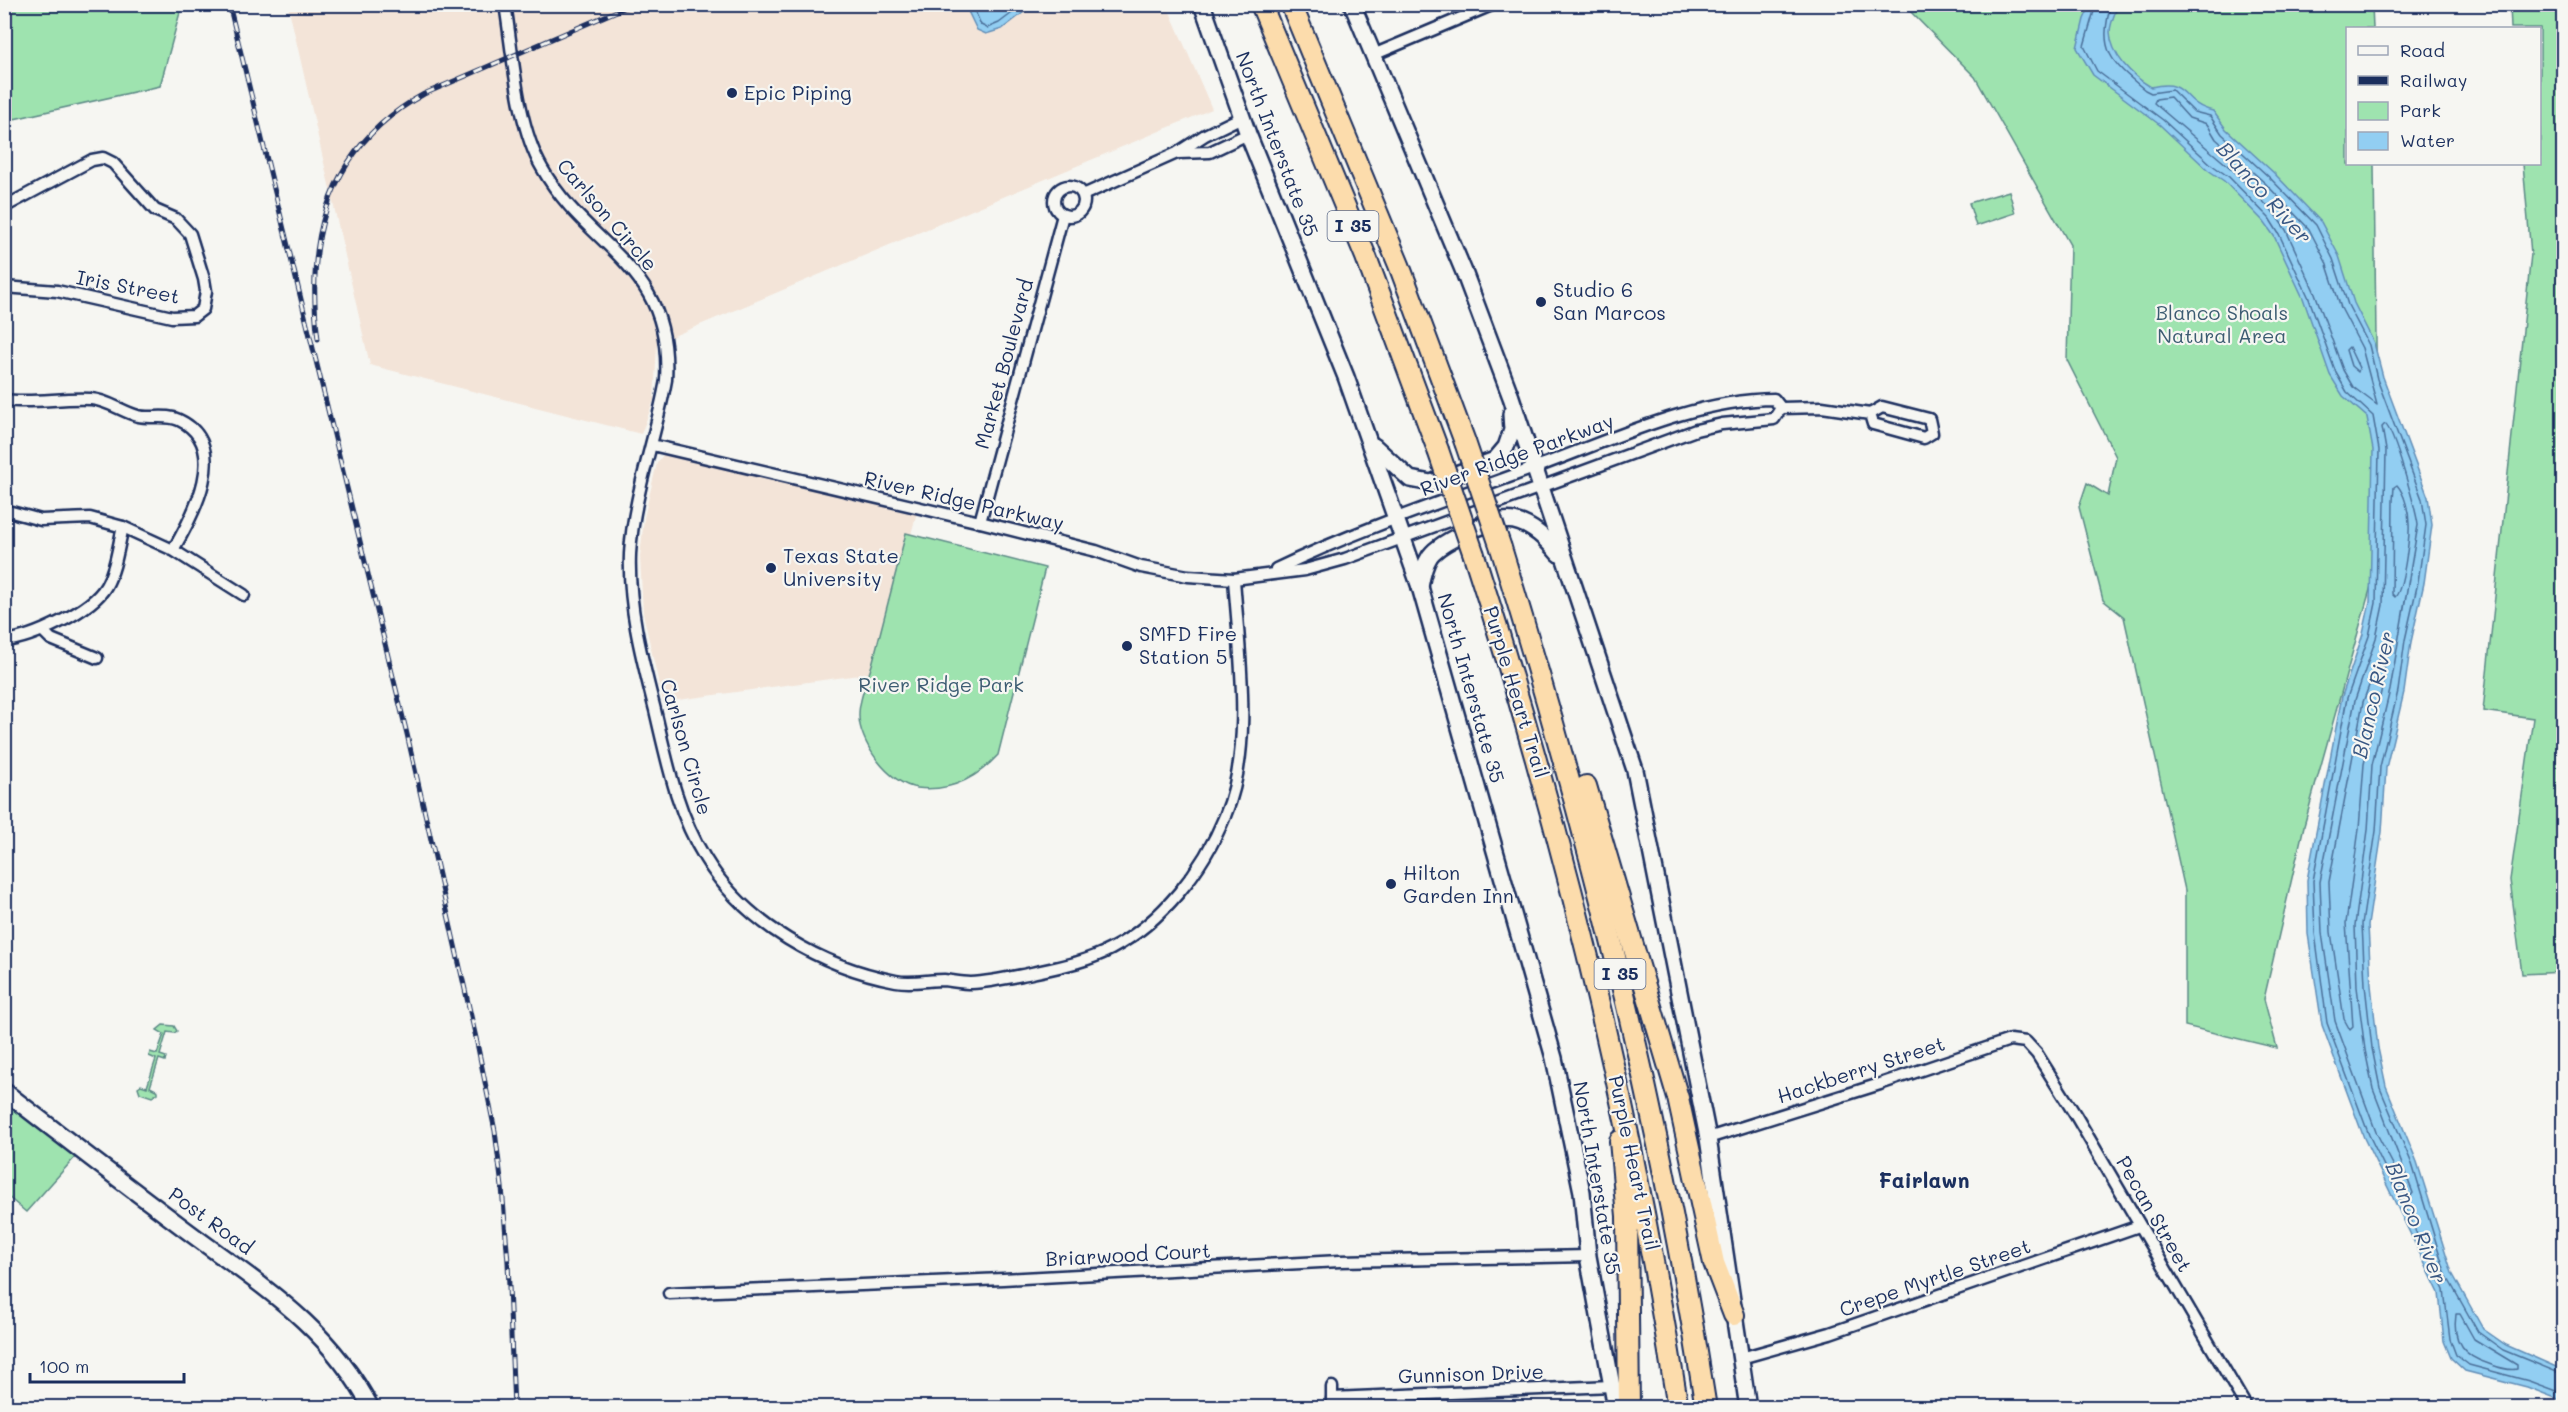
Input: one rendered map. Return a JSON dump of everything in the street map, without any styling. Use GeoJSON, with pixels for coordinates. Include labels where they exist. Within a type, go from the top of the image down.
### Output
{"type":"FeatureCollection","features":[{"type":"Feature","properties":{"kind":"highway","name":"Purple Heart Trail"},"geometry":{"type":"LineString","coordinates":[[1261,4],[1366,257],[1438,450],[1474,555],[1544,783],[1638,1173],[1678,1407]]}},
{"type":"Feature","properties":{"kind":"highway","name":"Purple Heart Trail"},"geometry":{"type":"LineString","coordinates":[[1291,4],[1399,265],[1465,442],[1501,548],[1579,807],[1611,934],[1654,1123],[1706,1407]]}},
{"type":"Feature","properties":{"kind":"highway"},"geometry":{"type":"LineString","coordinates":[[1501,548],[1518,578],[1622,899],[1678,1098],[1714,1263],[1734,1315]]}},
{"type":"Feature","properties":{"kind":"highway"},"geometry":{"type":"LineString","coordinates":[[1609,1046],[1627,1216],[1629,1407]]}},
{"type":"Feature","properties":{"kind":"main road","name":"North Interstate 35"},"geometry":{"type":"LineString","coordinates":[[1202,4],[1248,134],[1370,442],[1420,586],[1554,1058],[1582,1192],[1588,1256],[1616,1407]]}},
{"type":"Feature","properties":{"kind":"main road"},"geometry":{"type":"LineString","coordinates":[[1352,4],[1464,272],[1511,397],[1635,770],[1708,1138],[1748,1407]]}},
{"type":"Feature","properties":{"kind":"main road"},"geometry":{"type":"LineString","coordinates":[[1370,442],[1390,464],[1410,479],[1431,483],[1495,460],[1506,447],[1512,430],[1511,397]]}},
{"type":"Feature","properties":{"kind":"main road"},"geometry":{"type":"LineString","coordinates":[[1420,586],[1424,568],[1430,556],[1444,542],[1500,521],[1514,521],[1538,532],[1563,558]]}},
{"type":"Feature","properties":{"kind":"main road","name":"Post Road"},"geometry":{"type":"LineString","coordinates":[[4,1091],[152,1204],[284,1300],[341,1358],[370,1407]]}},
{"type":"Feature","properties":{"kind":"street","name":"Carlson Circle"},"geometry":{"type":"LineString","coordinates":[[505,4],[521,110],[541,167],[564,199],[626,261],[650,295],[664,333],[668,357],[666,380],[630,552],[631,603],[680,809],[705,859],[735,896],[786,940],[831,960],[900,982],[946,980],[968,983],[1000,980],[1090,958],[1112,948],[1148,924],[1179,891],[1209,849],[1226,815],[1239,770],[1243,728],[1234,579]]}},
{"type":"Feature","properties":{"kind":"street"},"geometry":{"type":"LineString","coordinates":[[1373,55],[1494,4]]}},
{"type":"Feature","properties":{"kind":"street"},"geometry":{"type":"LineString","coordinates":[[1063,215],[1071,216],[1079,212],[1084,204],[1083,195],[1177,153],[1205,135],[1242,117]]}},
{"type":"Feature","properties":{"kind":"street"},"geometry":{"type":"LineString","coordinates":[[1177,153],[1209,152],[1248,134]]}},
{"type":"Feature","properties":{"kind":"street","name":"Iris Street"},"geometry":{"type":"LineString","coordinates":[[4,207],[92,160],[103,158],[113,163],[155,210],[177,219],[190,234],[206,291],[203,309],[194,316],[172,317],[57,291],[4,287]]}},
{"type":"Feature","properties":{"kind":"street","name":"Market Boulevard"},"geometry":{"type":"LineString","coordinates":[[980,522],[1063,215],[1054,205],[1054,196],[1060,189],[1073,187],[1083,195]]}},
{"type":"Feature","properties":{"kind":"street"},"geometry":{"type":"LineString","coordinates":[[4,400],[24,403],[93,398],[140,416],[179,420],[193,431],[204,449],[204,484],[191,519],[173,550]]}},
{"type":"Feature","properties":{"kind":"street","name":"River Ridge Parkway"},"geometry":{"type":"LineString","coordinates":[[1269,572],[1338,540],[1396,518],[1711,407],[1774,399],[1781,408]]}},
{"type":"Feature","properties":{"kind":"street","name":"River Ridge Parkway"},"geometry":{"type":"LineString","coordinates":[[1781,408],[1822,407],[1870,414],[1882,407],[1929,419],[1932,433],[1924,438],[1891,430],[1873,424],[1870,414]]}},
{"type":"Feature","properties":{"kind":"street","name":"River Ridge Parkway"},"geometry":{"type":"LineString","coordinates":[[652,445],[980,522],[1096,551],[1142,567],[1188,576],[1234,579],[1269,572],[1305,570],[1335,562],[1696,430],[1722,424],[1774,419],[1781,408]]}},
{"type":"Feature","properties":{"kind":"street"},"geometry":{"type":"LineString","coordinates":[[4,510],[41,520],[90,518],[123,527],[173,550],[244,595]]}},
{"type":"Feature","properties":{"kind":"street"},"geometry":{"type":"LineString","coordinates":[[4,640],[20,639],[43,631],[95,598],[104,589],[112,574],[123,527]]}},
{"type":"Feature","properties":{"kind":"street"},"geometry":{"type":"LineString","coordinates":[[43,631],[51,639],[97,658]]}},
{"type":"Feature","properties":{"kind":"street","name":"Hackberry Street"},"geometry":{"type":"LineString","coordinates":[[1708,1138],[2010,1040],[2026,1042]]}},
{"type":"Feature","properties":{"kind":"street","name":"Pecan Street"},"geometry":{"type":"LineString","coordinates":[[2026,1042],[2037,1054],[2076,1116],[2247,1407]]}},
{"type":"Feature","properties":{"kind":"street","name":"Crepe Myrtle Street"},"geometry":{"type":"LineString","coordinates":[[1741,1358],[1841,1329],[2139,1226]]}},
{"type":"Feature","properties":{"kind":"street","name":"Briarwood Court"},"geometry":{"type":"LineString","coordinates":[[669,1293],[1340,1262],[1588,1256]]}},
{"type":"Feature","properties":{"kind":"street","name":"Gunnison Drive"},"geometry":{"type":"LineString","coordinates":[[1332,1398],[1612,1386]]}},
{"type":"Feature","properties":{"kind":"shaded area"},"geometry":{"type":"Polygon","coordinates":[[[288,5],[1167,5],[1212,109],[657,343],[654,400],[641,434],[370,365],[288,5]]]}},
{"type":"Feature","properties":{"kind":"shaded area","name":"Texas State University"},"geometry":{"type":"Polygon","coordinates":[[[671,454],[917,512],[874,673],[663,702],[643,613],[640,557],[644,518],[657,463],[663,455],[671,454]]]}},
{"type":"Feature","properties":{"kind":"green space"},"geometry":{"type":"Polygon","coordinates":[[[4,5],[182,5],[160,86],[5,121],[4,5]]]}},
{"type":"Feature","properties":{"kind":"green space","name":"Blanco Shoals Natural Area"},"geometry":{"type":"Polygon","coordinates":[[[1904,5],[2372,5],[2373,27],[2346,27],[2346,165],[2374,165],[2377,428],[2405,464],[2304,826],[2264,999],[2277,1048],[2185,1026],[2185,890],[2124,617],[2103,600],[2079,507],[2087,483],[2108,496],[2116,457],[2067,360],[2070,245],[1975,77],[1904,5]]]}},
{"type":"Feature","properties":{"kind":"green space"},"geometry":{"type":"Polygon","coordinates":[[[2510,5],[2564,5],[2564,972],[2522,974],[2510,880],[2533,718],[2483,711],[2531,254],[2523,165],[2541,165],[2541,27],[2511,27],[2510,5]]]}},
{"type":"Feature","properties":{"kind":"green space"},"geometry":{"type":"Polygon","coordinates":[[[2009,191],[2015,213],[1976,226],[1969,203],[2009,191]]]}},
{"type":"Feature","properties":{"kind":"green space","name":"River Ridge Park"},"geometry":{"type":"Polygon","coordinates":[[[906,533],[1045,568],[998,755],[972,777],[941,788],[917,788],[896,779],[877,760],[860,725],[861,701],[906,533]]]}},
{"type":"Feature","properties":{"kind":"green space"},"geometry":{"type":"Polygon","coordinates":[[[163,1025],[174,1026],[177,1031],[167,1032],[160,1055],[166,1057],[165,1061],[159,1059],[150,1087],[158,1093],[152,1097],[140,1093],[138,1087],[141,1085],[147,1087],[156,1059],[149,1056],[150,1052],[157,1054],[164,1034],[157,1030],[163,1025]]]}},
{"type":"Feature","properties":{"kind":"green space"},"geometry":{"type":"Polygon","coordinates":[[[5,1098],[77,1155],[26,1212],[7,1196],[5,1198],[5,1098]]]}},
{"type":"Feature","properties":{"kind":"water","name":"Blanco River"},"geometry":{"type":"Polygon","coordinates":[[[2091,4],[2118,5],[2111,26],[2111,41],[2118,57],[2130,71],[2151,87],[2173,86],[2195,103],[2213,111],[2226,129],[2274,173],[2321,222],[2339,256],[2354,303],[2374,343],[2383,377],[2428,497],[2432,525],[2424,583],[2411,642],[2404,692],[2386,768],[2382,832],[2368,925],[2371,985],[2378,1048],[2386,1086],[2417,1162],[2452,1273],[2483,1329],[2506,1345],[2563,1370],[2563,1401],[2527,1387],[2465,1371],[2451,1358],[2444,1341],[2439,1293],[2364,1138],[2322,1025],[2308,934],[2307,880],[2342,696],[2363,634],[2370,602],[2373,450],[2367,417],[2343,396],[2330,375],[2303,298],[2274,236],[2264,222],[2224,181],[2208,170],[2160,125],[2093,75],[2077,48],[2084,19],[2091,4]]]}},
{"type":"Feature","properties":{"kind":"water"},"geometry":{"type":"Polygon","coordinates":[[[965,5],[1033,5],[1002,29],[986,34],[977,30],[965,5]]]}},
{"type":"Feature","properties":{"kind":"railway"},"geometry":{"type":"LineString","coordinates":[[229,4],[407,734],[495,1131],[508,1262],[514,1408]]}},
{"type":"Feature","properties":{"kind":"railway"},"geometry":{"type":"LineString","coordinates":[[318,339],[315,301],[316,265],[321,230],[330,198],[345,167],[366,140],[392,115],[424,94],[633,4]]}},
{"type":"Feature","properties":{"kind":"place","name":"Epic Piping"},"geometry":{"type":"Point","coordinates":[732,93]}},
{"type":"Feature","properties":{"kind":"place","name":"Studio 6 San Marcos"},"geometry":{"type":"Point","coordinates":[1541,302]}},
{"type":"Feature","properties":{"kind":"place","name":"Texas State University"},"geometry":{"type":"Point","coordinates":[771,568]}},
{"type":"Feature","properties":{"kind":"place","name":"SMFD Fire Station 5"},"geometry":{"type":"Point","coordinates":[1127,646]}},
{"type":"Feature","properties":{"kind":"place","name":"Hilton Garden Inn"},"geometry":{"type":"Point","coordinates":[1391,884]}},
{"type":"Feature","properties":{"kind":"district","name":"Fairlawn"},"geometry":{"type":"Point","coordinates":[1924,1181]}}]}
